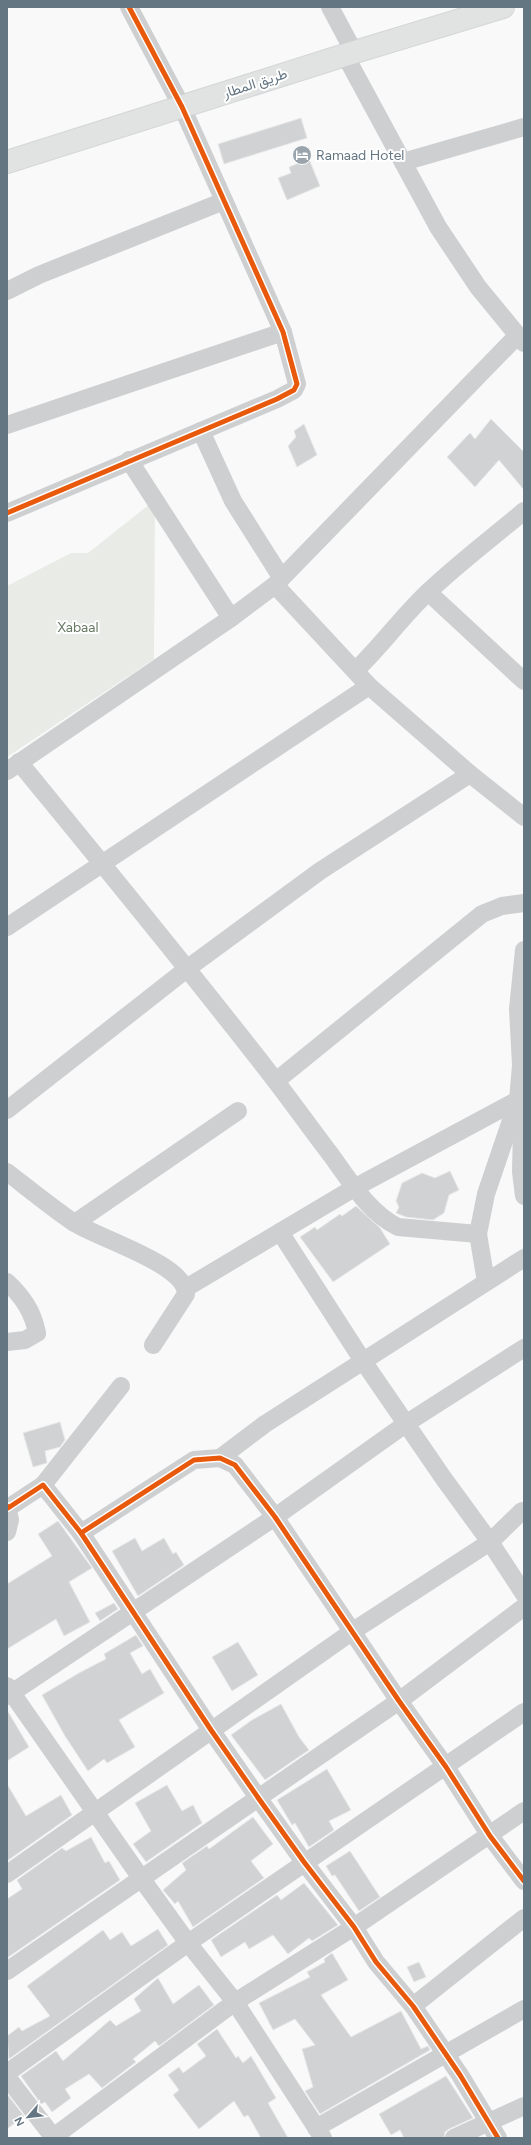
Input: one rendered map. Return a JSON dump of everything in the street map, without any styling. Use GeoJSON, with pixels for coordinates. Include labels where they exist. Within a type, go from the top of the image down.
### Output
{"type":"FeatureCollection","features":[{"type":"Feature","properties":{"kind":"main road","name":"طريق المطار"},"geometry":{"type":"LineString","coordinates":[[7,162],[349,53],[504,7]]}},
{"type":"Feature","properties":{"kind":"street"},"geometry":{"type":"LineString","coordinates":[[7,513],[294,390],[297,384],[297,378],[283,332],[182,107],[129,7]]}},
{"type":"Feature","properties":{"kind":"street"},"geometry":{"type":"LineString","coordinates":[[330,7],[349,53],[403,162],[438,227],[478,287],[521,339],[278,581],[231,618],[13,767],[102,864],[188,968],[276,1081],[354,1188],[381,1216],[398,1227],[478,1234]]}},
{"type":"Feature","properties":{"kind":"street"},"geometry":{"type":"LineString","coordinates":[[403,162],[524,127]]}},
{"type":"Feature","properties":{"kind":"street"},"geometry":{"type":"LineString","coordinates":[[7,291],[39,275],[224,201]]}},
{"type":"Feature","properties":{"kind":"street"},"geometry":{"type":"LineString","coordinates":[[7,425],[283,332]]}},
{"type":"Feature","properties":{"kind":"street"},"geometry":{"type":"LineString","coordinates":[[201,431],[233,501],[278,581],[370,686],[470,774],[524,817]]}},
{"type":"Feature","properties":{"kind":"street"},"geometry":{"type":"LineString","coordinates":[[129,460],[231,618]]}},
{"type":"Feature","properties":{"kind":"street"},"geometry":{"type":"LineString","coordinates":[[356,670],[376,651],[403,616],[428,592],[524,511]]}},
{"type":"Feature","properties":{"kind":"street"},"geometry":{"type":"LineString","coordinates":[[428,592],[524,681]]}},
{"type":"Feature","properties":{"kind":"street"},"geometry":{"type":"LineString","coordinates":[[7,927],[370,686]]}},
{"type":"Feature","properties":{"kind":"street"},"geometry":{"type":"LineString","coordinates":[[7,1110],[188,968],[320,870],[470,774]]}},
{"type":"Feature","properties":{"kind":"street"},"geometry":{"type":"LineString","coordinates":[[276,1081],[482,914],[502,906],[524,903]]}},
{"type":"Feature","properties":{"kind":"street"},"geometry":{"type":"LineString","coordinates":[[524,950],[521,1009],[521,1065],[518,1100],[522,1127],[521,1172],[524,1196]]}},
{"type":"Feature","properties":{"kind":"street"},"geometry":{"type":"LineString","coordinates":[[186,1288],[354,1188],[518,1100]]}},
{"type":"Feature","properties":{"kind":"street"},"geometry":{"type":"LineString","coordinates":[[486,1282],[478,1234],[486,1194],[518,1100]]}},
{"type":"Feature","properties":{"kind":"street"},"geometry":{"type":"LineString","coordinates":[[75,1223],[238,1110]]}},
{"type":"Feature","properties":{"kind":"street"},"geometry":{"type":"LineString","coordinates":[[7,1172],[75,1223],[173,1272],[183,1282],[186,1288],[186,1294],[153,1344]]}},
{"type":"Feature","properties":{"kind":"street"},"geometry":{"type":"LineString","coordinates":[[280,1232],[363,1361],[444,1479],[490,1542],[524,1594]]}},
{"type":"Feature","properties":{"kind":"street"},"geometry":{"type":"LineString","coordinates":[[220,1458],[265,1424],[524,1258]]}},
{"type":"Feature","properties":{"kind":"street"},"geometry":{"type":"LineString","coordinates":[[7,1282],[22,1297],[34,1319],[37,1333],[25,1340],[7,1342]]}},
{"type":"Feature","properties":{"kind":"street"},"geometry":{"type":"LineString","coordinates":[[524,1348],[407,1423],[275,1517],[133,1612],[9,1691],[188,1943],[235,2002],[321,2135],[447,2055],[524,2009]]}},
{"type":"Feature","properties":{"kind":"street"},"geometry":{"type":"LineString","coordinates":[[7,1532],[10,1520],[8,1507],[43,1485],[121,1386]]}},
{"type":"Feature","properties":{"kind":"street"},"geometry":{"type":"LineString","coordinates":[[81,1533],[194,1460],[220,1458],[235,1465],[275,1517],[399,1701],[446,1767],[490,1836],[524,1881]]}},
{"type":"Feature","properties":{"kind":"street"},"geometry":{"type":"LineString","coordinates":[[43,1485],[81,1533],[211,1730],[259,1799],[304,1862],[354,1927],[376,1962],[413,2006],[447,2055],[498,2138]]}},
{"type":"Feature","properties":{"kind":"street"},"geometry":{"type":"LineString","coordinates":[[7,1874],[353,1631],[490,1542],[522,1511]]}},
{"type":"Feature","properties":{"kind":"street"},"geometry":{"type":"LineString","coordinates":[[7,1971],[141,1878],[259,1799],[399,1701],[524,1607]]}},
{"type":"Feature","properties":{"kind":"street"},"geometry":{"type":"LineString","coordinates":[[7,2073],[304,1862],[446,1767],[524,1712]]}},
{"type":"Feature","properties":{"kind":"street"},"geometry":{"type":"LineString","coordinates":[[7,2077],[53,2138],[235,2002],[354,1927],[490,1836],[524,1811]]}},
{"type":"Feature","properties":{"kind":"street"},"geometry":{"type":"LineString","coordinates":[[413,2006],[524,1918]]}},
{"type":"Feature","properties":{"kind":"street"},"geometry":{"type":"LineString","coordinates":[[454,2138],[524,2106]]}},
{"type":"Feature","properties":{"kind":"green space","name":"Xabaal"},"geometry":{"type":"Polygon","coordinates":[[[155,500],[154,659],[7,757],[7,586],[71,553],[88,553],[155,500]]]}},
{"type":"Feature","properties":{"kind":"building"},"geometry":{"type":"Polygon","coordinates":[[[301,118],[307,138],[224,164],[218,144],[301,118]]]}},
{"type":"Feature","properties":{"kind":"building"},"geometry":{"type":"Polygon","coordinates":[[[309,159],[320,186],[287,200],[278,178],[291,173],[289,167],[309,159]]]}},
{"type":"Feature","properties":{"kind":"building"},"geometry":{"type":"Polygon","coordinates":[[[491,419],[524,452],[524,490],[499,460],[475,487],[447,457],[470,433],[475,439],[491,419]]]}},
{"type":"Feature","properties":{"kind":"building"},"geometry":{"type":"Polygon","coordinates":[[[304,424],[317,455],[297,467],[288,446],[296,437],[294,431],[304,424]]]}},
{"type":"Feature","properties":{"kind":"building"},"geometry":{"type":"Polygon","coordinates":[[[450,1171],[459,1190],[449,1195],[444,1213],[433,1220],[406,1217],[396,1213],[399,1207],[396,1201],[402,1183],[422,1173],[435,1178],[450,1171]]]}},
{"type":"Feature","properties":{"kind":"building"},"geometry":{"type":"Polygon","coordinates":[[[356,1206],[380,1228],[390,1244],[333,1282],[300,1237],[315,1227],[317,1230],[340,1214],[342,1216],[356,1206]]]}},
{"type":"Feature","properties":{"kind":"building"},"geometry":{"type":"Polygon","coordinates":[[[60,1422],[65,1440],[60,1447],[45,1451],[47,1463],[33,1467],[23,1433],[60,1422]]]}},
{"type":"Feature","properties":{"kind":"building"},"geometry":{"type":"Polygon","coordinates":[[[58,1521],[92,1568],[69,1582],[90,1622],[64,1636],[56,1619],[7,1649],[7,1584],[52,1556],[38,1534],[58,1521]]]}},
{"type":"Feature","properties":{"kind":"building"},"geometry":{"type":"Polygon","coordinates":[[[135,1538],[142,1551],[164,1538],[173,1554],[176,1552],[184,1565],[138,1596],[112,1551],[135,1538]]]}},
{"type":"Feature","properties":{"kind":"building"},"geometry":{"type":"Polygon","coordinates":[[[114,1603],[118,1609],[100,1621],[95,1613],[114,1603]]]}},
{"type":"Feature","properties":{"kind":"building"},"geometry":{"type":"Polygon","coordinates":[[[136,1635],[143,1646],[130,1653],[142,1674],[150,1669],[164,1693],[119,1720],[135,1747],[107,1763],[104,1759],[88,1771],[65,1736],[42,1695],[106,1659],[104,1654],[136,1635]]]}},
{"type":"Feature","properties":{"kind":"building"},"geometry":{"type":"Polygon","coordinates":[[[238,1642],[258,1675],[232,1691],[212,1657],[238,1642]]]}},
{"type":"Feature","properties":{"kind":"building"},"geometry":{"type":"Polygon","coordinates":[[[281,1704],[299,1737],[309,1750],[265,1780],[231,1735],[252,1720],[281,1704]]]}},
{"type":"Feature","properties":{"kind":"building"},"geometry":{"type":"Polygon","coordinates":[[[7,1710],[29,1747],[7,1761],[7,1710]]]}},
{"type":"Feature","properties":{"kind":"building"},"geometry":{"type":"Polygon","coordinates":[[[327,1769],[351,1810],[329,1821],[334,1830],[309,1847],[295,1823],[292,1825],[277,1800],[327,1769]]]}},
{"type":"Feature","properties":{"kind":"building"},"geometry":{"type":"Polygon","coordinates":[[[7,1784],[26,1816],[61,1795],[72,1815],[7,1861],[7,1784]]]}},
{"type":"Feature","properties":{"kind":"building"},"geometry":{"type":"Polygon","coordinates":[[[167,1785],[182,1811],[193,1805],[202,1823],[146,1862],[133,1844],[151,1831],[135,1803],[167,1785]]]}},
{"type":"Feature","properties":{"kind":"building"},"geometry":{"type":"Polygon","coordinates":[[[253,1817],[273,1844],[251,1861],[264,1878],[193,1927],[178,1901],[175,1904],[163,1890],[186,1870],[182,1863],[207,1846],[209,1849],[253,1817]]]}},
{"type":"Feature","properties":{"kind":"building"},"geometry":{"type":"Polygon","coordinates":[[[91,1837],[105,1863],[109,1861],[120,1880],[7,1958],[7,1899],[22,1889],[17,1880],[62,1848],[66,1851],[91,1837]]]}},
{"type":"Feature","properties":{"kind":"building"},"geometry":{"type":"Polygon","coordinates":[[[350,1851],[380,1897],[359,1911],[335,1875],[332,1876],[326,1866],[350,1851]]]}},
{"type":"Feature","properties":{"kind":"building"},"geometry":{"type":"Polygon","coordinates":[[[304,1883],[338,1925],[312,1941],[309,1938],[288,1954],[273,1935],[249,1949],[245,1942],[221,1957],[211,1940],[277,1895],[281,1900],[304,1883]]]}},
{"type":"Feature","properties":{"kind":"building"},"geometry":{"type":"Polygon","coordinates":[[[158,1929],[168,1945],[9,2059],[7,2036],[19,2027],[22,2031],[50,2016],[27,1986],[103,1930],[110,1940],[122,1932],[131,1946],[158,1929]]]}},
{"type":"Feature","properties":{"kind":"building"},"geometry":{"type":"Polygon","coordinates":[[[332,1953],[348,1980],[321,1995],[351,2037],[401,2011],[421,2049],[428,2046],[430,2050],[320,2114],[305,2091],[313,2087],[302,2049],[315,2045],[295,2019],[273,2030],[259,2003],[310,1977],[307,1972],[325,1962],[324,1959],[332,1953]]]}},
{"type":"Feature","properties":{"kind":"building"},"geometry":{"type":"Polygon","coordinates":[[[419,1962],[426,1977],[414,1982],[407,1967],[419,1962]]]}},
{"type":"Feature","properties":{"kind":"building"},"geometry":{"type":"Polygon","coordinates":[[[158,1978],[173,2004],[199,1985],[214,2005],[159,2046],[155,2041],[133,2059],[136,2062],[102,2088],[89,2074],[65,2089],[71,2098],[52,2112],[45,2102],[41,2104],[21,2076],[56,2051],[63,2061],[110,2020],[116,2026],[141,2011],[134,1999],[158,1978]]]}},
{"type":"Feature","properties":{"kind":"building"},"geometry":{"type":"Polygon","coordinates":[[[217,2029],[236,2058],[238,2056],[243,2063],[251,2056],[276,2098],[268,2103],[288,2138],[261,2138],[248,2115],[244,2117],[234,2101],[199,2129],[173,2095],[179,2090],[168,2075],[179,2067],[183,2073],[206,2056],[197,2044],[217,2029]]]}},
{"type":"Feature","properties":{"kind":"building"},"geometry":{"type":"Polygon","coordinates":[[[446,2076],[473,2118],[449,2129],[445,2132],[444,2138],[404,2138],[400,2130],[391,2135],[379,2114],[446,2076]]]}},
{"type":"Feature","properties":{"kind":"building"},"geometry":{"type":"Polygon","coordinates":[[[7,2094],[24,2116],[7,2129],[7,2094]]]}},
{"type":"Feature","properties":{"kind":"cycle path"},"geometry":{"type":"LineString","coordinates":[[7,513],[277,399],[294,390],[297,384],[283,332],[182,107],[129,7]]}},
{"type":"Feature","properties":{"kind":"cycle path"},"geometry":{"type":"LineString","coordinates":[[81,1533],[194,1460],[220,1458],[235,1465],[275,1517],[399,1701],[446,1767],[490,1836],[524,1881]]}},
{"type":"Feature","properties":{"kind":"cycle path"},"geometry":{"type":"LineString","coordinates":[[7,1506],[8,1508],[43,1485],[81,1533],[211,1730],[259,1799],[304,1862],[354,1927],[376,1962],[413,2006],[460,2075],[498,2138]]}},
{"type":"Feature","properties":{"kind":"place","name":"Ramaad Hotel"},"geometry":{"type":"Point","coordinates":[302,155]}}]}
